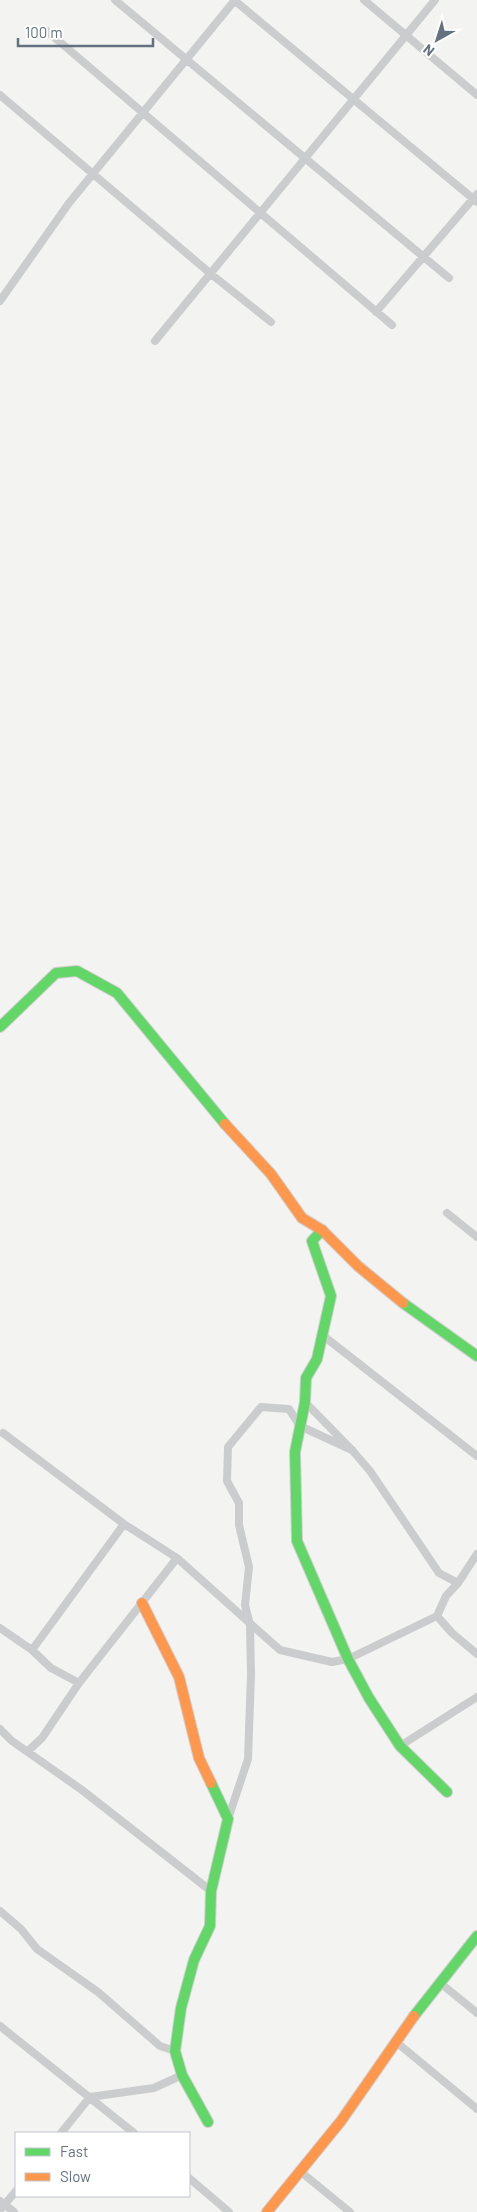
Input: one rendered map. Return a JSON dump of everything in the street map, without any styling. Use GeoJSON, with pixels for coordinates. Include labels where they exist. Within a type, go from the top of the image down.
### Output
{"type":"FeatureCollection","features":[{"type":"Feature","properties":{"kind":"street"},"geometry":{"type":"LineString","coordinates":[[115,0],[449,278]]}},
{"type":"Feature","properties":{"kind":"street"},"geometry":{"type":"LineString","coordinates":[[0,301],[69,203],[234,0],[476,198],[376,312]]}},
{"type":"Feature","properties":{"kind":"street"},"geometry":{"type":"LineString","coordinates":[[364,0],[477,95]]}},
{"type":"Feature","properties":{"kind":"street"},"geometry":{"type":"LineString","coordinates":[[155,341],[435,0]]}},
{"type":"Feature","properties":{"kind":"street"},"geometry":{"type":"LineString","coordinates":[[47,31],[392,325]]}},
{"type":"Feature","properties":{"kind":"street"},"geometry":{"type":"LineString","coordinates":[[0,95],[211,274],[271,322]]}},
{"type":"Feature","properties":{"kind":"street"},"geometry":{"type":"LineString","coordinates":[[0,1027],[56,974],[78,971],[117,993],[208,1106],[270,1174],[302,1218],[322,1230],[365,1272],[407,1306],[477,1356]]}},
{"type":"Feature","properties":{"kind":"street"},"geometry":{"type":"LineString","coordinates":[[447,1213],[477,1237]]}},
{"type":"Feature","properties":{"kind":"street"},"geometry":{"type":"LineString","coordinates":[[322,1230],[312,1241],[331,1296],[321,1334],[317,1359],[306,1378],[305,1402],[296,1452],[297,1541],[348,1659],[369,1698],[400,1746],[447,1792]]}},
{"type":"Feature","properties":{"kind":"street"},"geometry":{"type":"LineString","coordinates":[[321,1334],[477,1456]]}},
{"type":"Feature","properties":{"kind":"street"},"geometry":{"type":"LineString","coordinates":[[305,1402],[352,1450],[370,1472],[439,1573],[458,1583]]}},
{"type":"Feature","properties":{"kind":"street"},"geometry":{"type":"LineString","coordinates":[[208,2122],[182,2075],[175,2051],[184,1999],[194,1960],[210,1926],[211,1892],[228,1819],[248,1760],[251,1675],[250,1625],[244,1605],[249,1567],[239,1525],[239,1503],[227,1482],[228,1447],[261,1407],[289,1409],[300,1426],[352,1450]]}},
{"type":"Feature","properties":{"kind":"street"},"geometry":{"type":"LineString","coordinates":[[3,1433],[124,1524],[177,1558],[280,1650],[332,1662],[348,1659],[437,1616],[446,1596],[458,1583],[477,1554]]}},
{"type":"Feature","properties":{"kind":"street"},"geometry":{"type":"LineString","coordinates":[[32,1650],[124,1524]]}},
{"type":"Feature","properties":{"kind":"street"},"geometry":{"type":"LineString","coordinates":[[28,1751],[42,1738],[79,1683],[177,1558]]}},
{"type":"Feature","properties":{"kind":"street"},"geometry":{"type":"LineString","coordinates":[[142,1603],[179,1677],[199,1758],[228,1819]]}},
{"type":"Feature","properties":{"kind":"street"},"geometry":{"type":"LineString","coordinates":[[437,1616],[452,1633],[477,1654]]}},
{"type":"Feature","properties":{"kind":"street"},"geometry":{"type":"LineString","coordinates":[[0,1628],[32,1650],[51,1668],[79,1683]]}},
{"type":"Feature","properties":{"kind":"street"},"geometry":{"type":"LineString","coordinates":[[400,1746],[477,1697]]}},
{"type":"Feature","properties":{"kind":"street"},"geometry":{"type":"LineString","coordinates":[[0,1729],[12,1741],[82,1790],[211,1892]]}},
{"type":"Feature","properties":{"kind":"street"},"geometry":{"type":"LineString","coordinates":[[0,1911],[20,1929],[37,1949],[98,1992],[160,2046],[175,2051]]}},
{"type":"Feature","properties":{"kind":"street"},"geometry":{"type":"LineString","coordinates":[[267,2212],[341,2121],[395,2041],[439,1982],[477,1936]]}},
{"type":"Feature","properties":{"kind":"street"},"geometry":{"type":"LineString","coordinates":[[439,1982],[477,2013]]}},
{"type":"Feature","properties":{"kind":"street"},"geometry":{"type":"LineString","coordinates":[[0,2026],[133,2132]]}},
{"type":"Feature","properties":{"kind":"street"},"geometry":{"type":"LineString","coordinates":[[395,2041],[477,2109]]}},
{"type":"Feature","properties":{"kind":"street"},"geometry":{"type":"LineString","coordinates":[[63,2132],[90,2096],[154,2088],[182,2075]]}},
{"type":"Feature","properties":{"kind":"street"},"geometry":{"type":"LineString","coordinates":[[301,2172],[350,2212]]}},
{"type":"Feature","properties":{"kind":"street"},"geometry":{"type":"LineString","coordinates":[[190,2179],[229,2212]]}},
{"type":"Feature","properties":{"kind":"street"},"geometry":{"type":"LineString","coordinates":[[14,2212],[2,2205],[15,2192]]}},
{"type":"Feature","properties":{"kind":"traffic: fast"},"geometry":{"type":"LineString","coordinates":[[0,1027],[56,973],[77,971],[117,993],[225,1124]]}},
{"type":"Feature","properties":{"kind":"traffic: fast"},"geometry":{"type":"LineString","coordinates":[[322,1230],[312,1241],[331,1296],[317,1359],[306,1378],[305,1402],[295,1452],[297,1541],[348,1659],[369,1698],[400,1746],[447,1792]]}},
{"type":"Feature","properties":{"kind":"traffic: fast"},"geometry":{"type":"LineString","coordinates":[[403,1303],[477,1356]]}},
{"type":"Feature","properties":{"kind":"traffic: fast"},"geometry":{"type":"LineString","coordinates":[[208,2122],[182,2075],[175,2051],[181,2008],[194,1960],[210,1926],[211,1891],[228,1819],[211,1783]]}},
{"type":"Feature","properties":{"kind":"traffic: fast"},"geometry":{"type":"LineString","coordinates":[[414,2016],[477,1936]]}},
{"type":"Feature","properties":{"kind":"traffic: slow"},"geometry":{"type":"LineString","coordinates":[[225,1124],[271,1174],[302,1218],[322,1230],[358,1266],[403,1303]]}},
{"type":"Feature","properties":{"kind":"traffic: slow"},"geometry":{"type":"LineString","coordinates":[[142,1603],[179,1677],[199,1758],[211,1783]]}},
{"type":"Feature","properties":{"kind":"traffic: slow"},"geometry":{"type":"LineString","coordinates":[[267,2212],[341,2121],[414,2016]]}}]}
